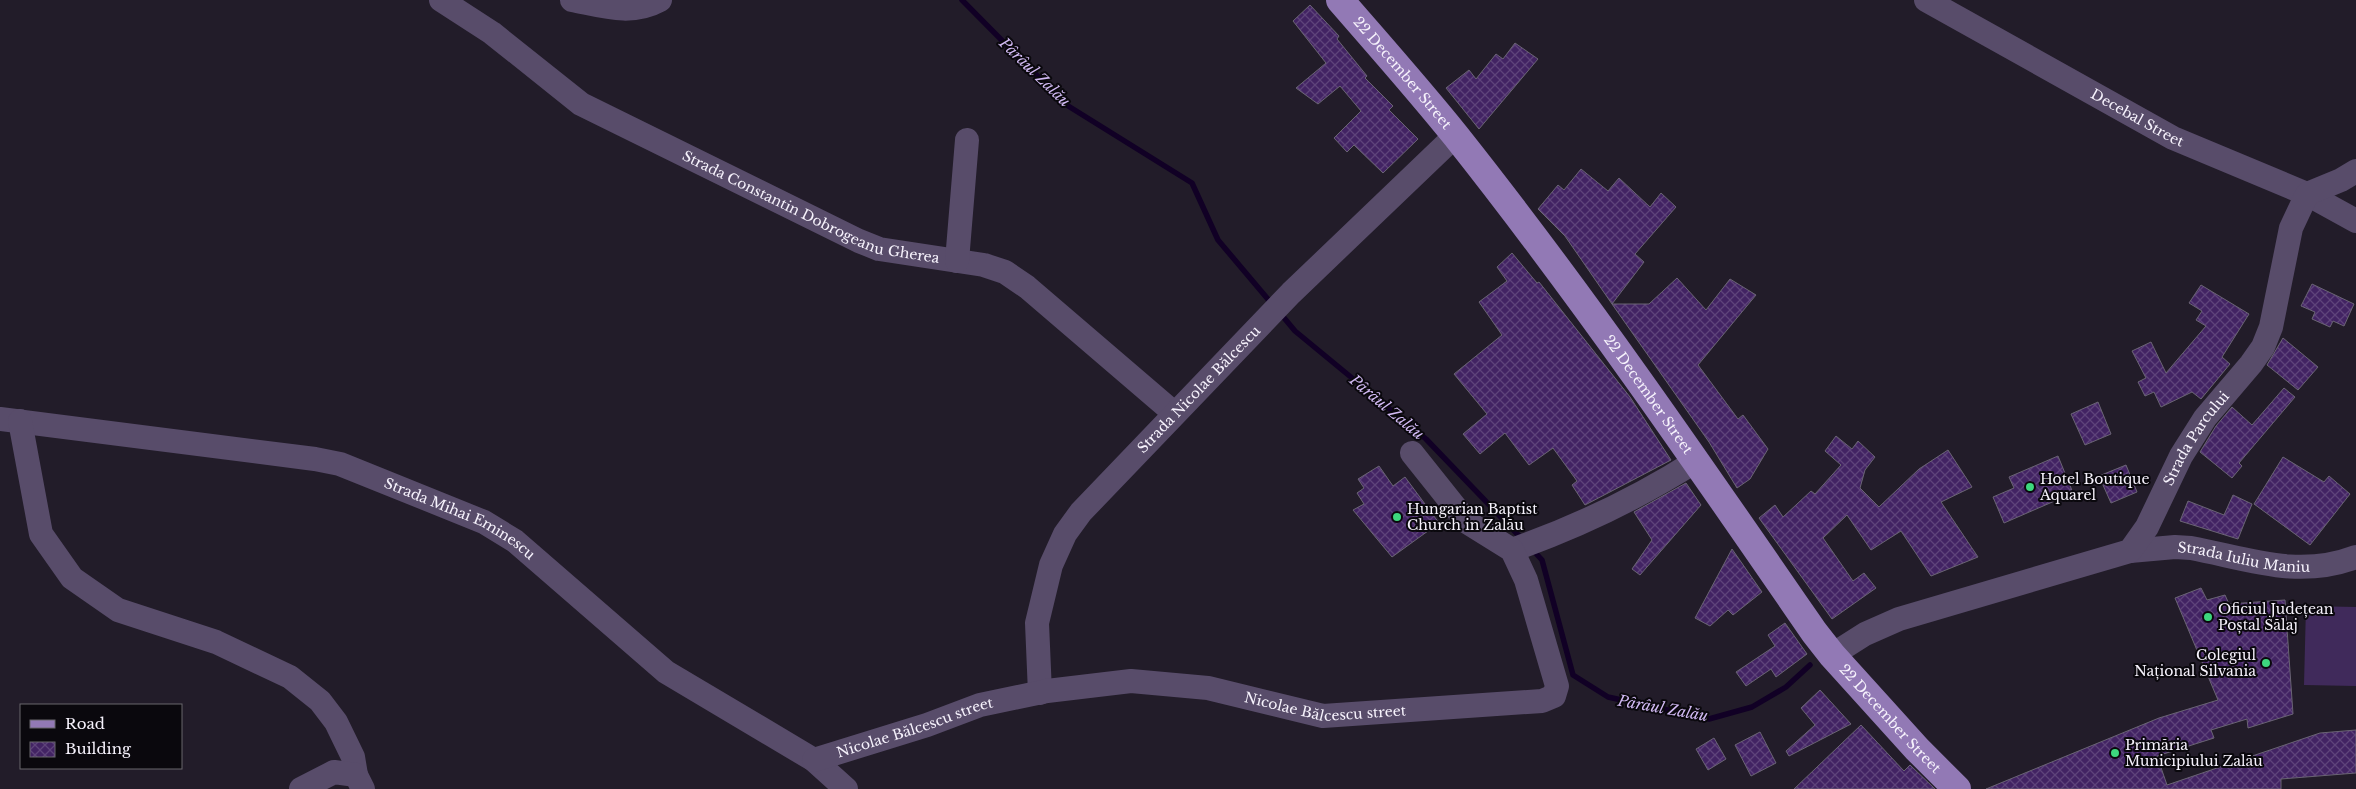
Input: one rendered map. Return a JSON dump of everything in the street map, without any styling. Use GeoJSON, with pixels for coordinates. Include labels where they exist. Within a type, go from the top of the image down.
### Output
{"type":"FeatureCollection","features":[{"type":"Feature","properties":{"kind":"main road","name":"22 December Street"},"geometry":{"type":"LineString","coordinates":[[1340,0],[1456,135],[1570,286],[1832,655],[1917,749],[1957,789]]}},
{"type":"Feature","properties":{"kind":"street","name":"Strada Constantin Dobrogeanu Gherea"},"geometry":{"type":"LineString","coordinates":[[441,0],[492,33],[582,104],[859,241],[880,249],[984,265],[1005,272],[1027,287],[1174,413]]}},
{"type":"Feature","properties":{"kind":"street"},"geometry":{"type":"LineString","coordinates":[[572,0],[624,10],[647,8],[660,0]]}},
{"type":"Feature","properties":{"kind":"street","name":"Decebal Street"},"geometry":{"type":"LineString","coordinates":[[1926,0],[2174,138],[2307,194],[2356,222]]}},
{"type":"Feature","properties":{"kind":"street","name":"Strada Nicolae Bălcescu"},"geometry":{"type":"LineString","coordinates":[[1040,692],[1037,623],[1051,565],[1065,534],[1081,512],[1291,293],[1456,135]]}},
{"type":"Feature","properties":{"kind":"street"},"geometry":{"type":"LineString","coordinates":[[958,261],[967,140]]}},
{"type":"Feature","properties":{"kind":"street"},"geometry":{"type":"LineString","coordinates":[[2307,194],[2341,180],[2356,171]]}},
{"type":"Feature","properties":{"kind":"street","name":"Strada Parcului"},"geometry":{"type":"LineString","coordinates":[[2130,551],[2147,527],[2181,456],[2205,418],[2251,364],[2263,346],[2271,327],[2291,228],[2307,194]]}},
{"type":"Feature","properties":{"kind":"street"},"geometry":{"type":"LineString","coordinates":[[10,420],[41,534],[72,578],[118,610],[216,642],[290,676],[320,702],[336,722],[353,757],[359,782]]}},
{"type":"Feature","properties":{"kind":"street","name":"Strada Mihai Eminescu"},"geometry":{"type":"LineString","coordinates":[[10,420],[323,460],[340,464],[484,522],[515,541],[666,672],[814,760],[846,789]]}},
{"type":"Feature","properties":{"kind":"street"},"geometry":{"type":"LineString","coordinates":[[1412,453],[1467,522],[1512,550],[1552,536],[1635,497],[1696,461]]}},
{"type":"Feature","properties":{"kind":"street","name":"Strada Iuliu Maniu"},"geometry":{"type":"LineString","coordinates":[[2130,551],[2175,547],[2191,548],[2290,568],[2317,568],[2356,557]]}},
{"type":"Feature","properties":{"kind":"street","name":"Nicolae Bălcescu street"},"geometry":{"type":"LineString","coordinates":[[814,760],[926,725],[980,705],[1040,692],[1130,681],[1208,688],[1323,716],[1542,701],[1554,696],[1557,686],[1526,580],[1512,550]]}},
{"type":"Feature","properties":{"kind":"street"},"geometry":{"type":"LineString","coordinates":[[1832,655],[1865,634],[1899,619],[2130,551]]}},
{"type":"Feature","properties":{"kind":"street"},"geometry":{"type":"LineString","coordinates":[[301,789],[334,772],[359,782]]}},
{"type":"Feature","properties":{"kind":"shaded area"},"geometry":{"type":"Polygon","coordinates":[[[2306,606],[2356,607],[2356,686],[2304,685],[2306,606]]]}},
{"type":"Feature","properties":{"kind":"building"},"geometry":{"type":"Polygon","coordinates":[[[1310,5],[1339,36],[1337,39],[1367,76],[1365,78],[1393,106],[1389,110],[1418,139],[1383,173],[1354,145],[1347,152],[1334,138],[1361,111],[1340,86],[1318,104],[1296,88],[1326,63],[1293,21],[1310,5]]]}},
{"type":"Feature","properties":{"kind":"building"},"geometry":{"type":"Polygon","coordinates":[[[1515,43],[1538,59],[1479,129],[1446,88],[1469,70],[1476,79],[1496,54],[1503,59],[1515,43]]]}},
{"type":"Feature","properties":{"kind":"building"},"geometry":{"type":"Polygon","coordinates":[[[1581,169],[1608,191],[1619,178],[1650,207],[1661,193],[1676,207],[1635,254],[1644,262],[1612,304],[1565,236],[1538,209],[1558,185],[1564,190],[1581,169]]]}},
{"type":"Feature","properties":{"kind":"building"},"geometry":{"type":"Polygon","coordinates":[[[1512,253],[1537,283],[1539,282],[1630,397],[1671,460],[1585,505],[1572,485],[1577,481],[1553,448],[1529,465],[1505,433],[1480,454],[1463,434],[1487,414],[1454,374],[1502,335],[1479,302],[1507,281],[1497,267],[1512,253]]]}},
{"type":"Feature","properties":{"kind":"building"},"geometry":{"type":"Polygon","coordinates":[[[1677,278],[1706,310],[1730,279],[1756,295],[1698,365],[1738,419],[1743,415],[1768,449],[1750,479],[1737,488],[1709,442],[1612,304],[1649,304],[1677,278]]]}},
{"type":"Feature","properties":{"kind":"building"},"geometry":{"type":"Polygon","coordinates":[[[2312,284],[2354,304],[2344,326],[2333,321],[2330,327],[2312,319],[2315,312],[2301,306],[2312,284]]]}},
{"type":"Feature","properties":{"kind":"building"},"geometry":{"type":"Polygon","coordinates":[[[2201,285],[2249,314],[2222,357],[2230,364],[2201,399],[2192,392],[2161,407],[2154,392],[2145,396],[2138,382],[2146,378],[2132,351],[2151,342],[2166,373],[2206,326],[2196,320],[2202,311],[2189,303],[2201,285]]]}},
{"type":"Feature","properties":{"kind":"building"},"geometry":{"type":"Polygon","coordinates":[[[2283,338],[2318,367],[2298,390],[2267,365],[2283,338]]]}},
{"type":"Feature","properties":{"kind":"building"},"geometry":{"type":"Polygon","coordinates":[[[2284,388],[2295,397],[2239,463],[2242,466],[2232,478],[2200,452],[2216,426],[2232,407],[2252,425],[2284,388]]]}},
{"type":"Feature","properties":{"kind":"building"},"geometry":{"type":"Polygon","coordinates":[[[2098,402],[2111,434],[2085,445],[2071,414],[2098,402]]]}},
{"type":"Feature","properties":{"kind":"building"},"geometry":{"type":"Polygon","coordinates":[[[1836,436],[1852,449],[1858,441],[1875,457],[1865,470],[1860,488],[1879,507],[1919,469],[1948,450],[1972,487],[1941,502],[1978,557],[1931,576],[1901,531],[1871,550],[1847,515],[1823,538],[1853,581],[1864,573],[1876,588],[1832,619],[1759,518],[1775,505],[1783,517],[1811,491],[1815,494],[1841,465],[1825,451],[1836,436]]]}},
{"type":"Feature","properties":{"kind":"building"},"geometry":{"type":"Polygon","coordinates":[[[2058,456],[2073,493],[2004,523],[1993,497],[2014,488],[2009,477],[2058,456]]]}},
{"type":"Feature","properties":{"kind":"building"},"geometry":{"type":"Polygon","coordinates":[[[2283,457],[2324,482],[2329,476],[2350,494],[2310,545],[2254,504],[2283,457]]]}},
{"type":"Feature","properties":{"kind":"building"},"geometry":{"type":"Polygon","coordinates":[[[2126,465],[2137,492],[2111,503],[2099,476],[2126,465]]]}},
{"type":"Feature","properties":{"kind":"building","name":"Hungarian Baptist Church in Zalău"},"geometry":{"type":"Polygon","coordinates":[[[1379,466],[1393,486],[1405,477],[1439,523],[1392,557],[1353,510],[1364,504],[1357,493],[1364,488],[1358,479],[1379,466]]]}},
{"type":"Feature","properties":{"kind":"building"},"geometry":{"type":"Polygon","coordinates":[[[1686,483],[1701,505],[1640,575],[1632,569],[1652,540],[1634,512],[1686,483]]]}},
{"type":"Feature","properties":{"kind":"building"},"geometry":{"type":"Polygon","coordinates":[[[2233,495],[2252,504],[2238,539],[2180,521],[2188,501],[2224,515],[2233,495]]]}},
{"type":"Feature","properties":{"kind":"building"},"geometry":{"type":"Polygon","coordinates":[[[1732,549],[1762,592],[1733,615],[1728,610],[1710,626],[1695,618],[1732,549]]]}},
{"type":"Feature","properties":{"kind":"building"},"geometry":{"type":"Polygon","coordinates":[[[2201,588],[2207,600],[2225,595],[2229,604],[2285,600],[2293,714],[2248,728],[2247,719],[2211,730],[2214,738],[2157,756],[2167,785],[2320,733],[2356,730],[2356,773],[2281,779],[2281,789],[1986,789],[2159,718],[2218,700],[2175,598],[2201,588]]]}},
{"type":"Feature","properties":{"kind":"building"},"geometry":{"type":"Polygon","coordinates":[[[1785,623],[1807,654],[1776,677],[1771,669],[1746,686],[1736,672],[1775,646],[1768,635],[1785,623]]]}},
{"type":"Feature","properties":{"kind":"building"},"geometry":{"type":"Polygon","coordinates":[[[1820,690],[1851,724],[1789,756],[1786,751],[1815,725],[1801,708],[1820,690]]]}},
{"type":"Feature","properties":{"kind":"building"},"geometry":{"type":"Polygon","coordinates":[[[1861,725],[1904,771],[1910,765],[1935,789],[1794,789],[1861,725]]]}},
{"type":"Feature","properties":{"kind":"building"},"geometry":{"type":"Polygon","coordinates":[[[1760,732],[1776,763],[1751,776],[1735,745],[1760,732]]]}},
{"type":"Feature","properties":{"kind":"building"},"geometry":{"type":"Polygon","coordinates":[[[1714,738],[1726,759],[1708,770],[1696,749],[1714,738]]]}},
{"type":"Feature","properties":{"kind":"waterway","name":"Pârâul Zalău"},"geometry":{"type":"LineString","coordinates":[[962,0],[1065,104],[1192,183],[1218,240],[1272,304]]}},
{"type":"Feature","properties":{"kind":"waterway","name":"Pârâul Zalău"},"geometry":{"type":"LineString","coordinates":[[1280,313],[1295,331],[1426,439],[1523,540]]}},
{"type":"Feature","properties":{"kind":"waterway","name":"Pârâul Zalău"},"geometry":{"type":"LineString","coordinates":[[1531,548],[1542,560],[1573,675],[1608,697],[1709,719],[1752,707],[1786,687],[1810,665]]}},
{"type":"Feature","properties":{"kind":"place","name":"Hotel Boutique Aquarel"},"geometry":{"type":"Point","coordinates":[2030,487]}},
{"type":"Feature","properties":{"kind":"place","name":"Hungarian Baptist Church in Zalău"},"geometry":{"type":"Point","coordinates":[1397,517]}},
{"type":"Feature","properties":{"kind":"place","name":"Oficiul Județean Poștal Sălaj"},"geometry":{"type":"Point","coordinates":[2208,617]}},
{"type":"Feature","properties":{"kind":"place","name":"Colegiul Național Silvania"},"geometry":{"type":"Point","coordinates":[2266,663]}},
{"type":"Feature","properties":{"kind":"place","name":"Primăria Municipiului Zalău"},"geometry":{"type":"Point","coordinates":[2115,753]}}]}
